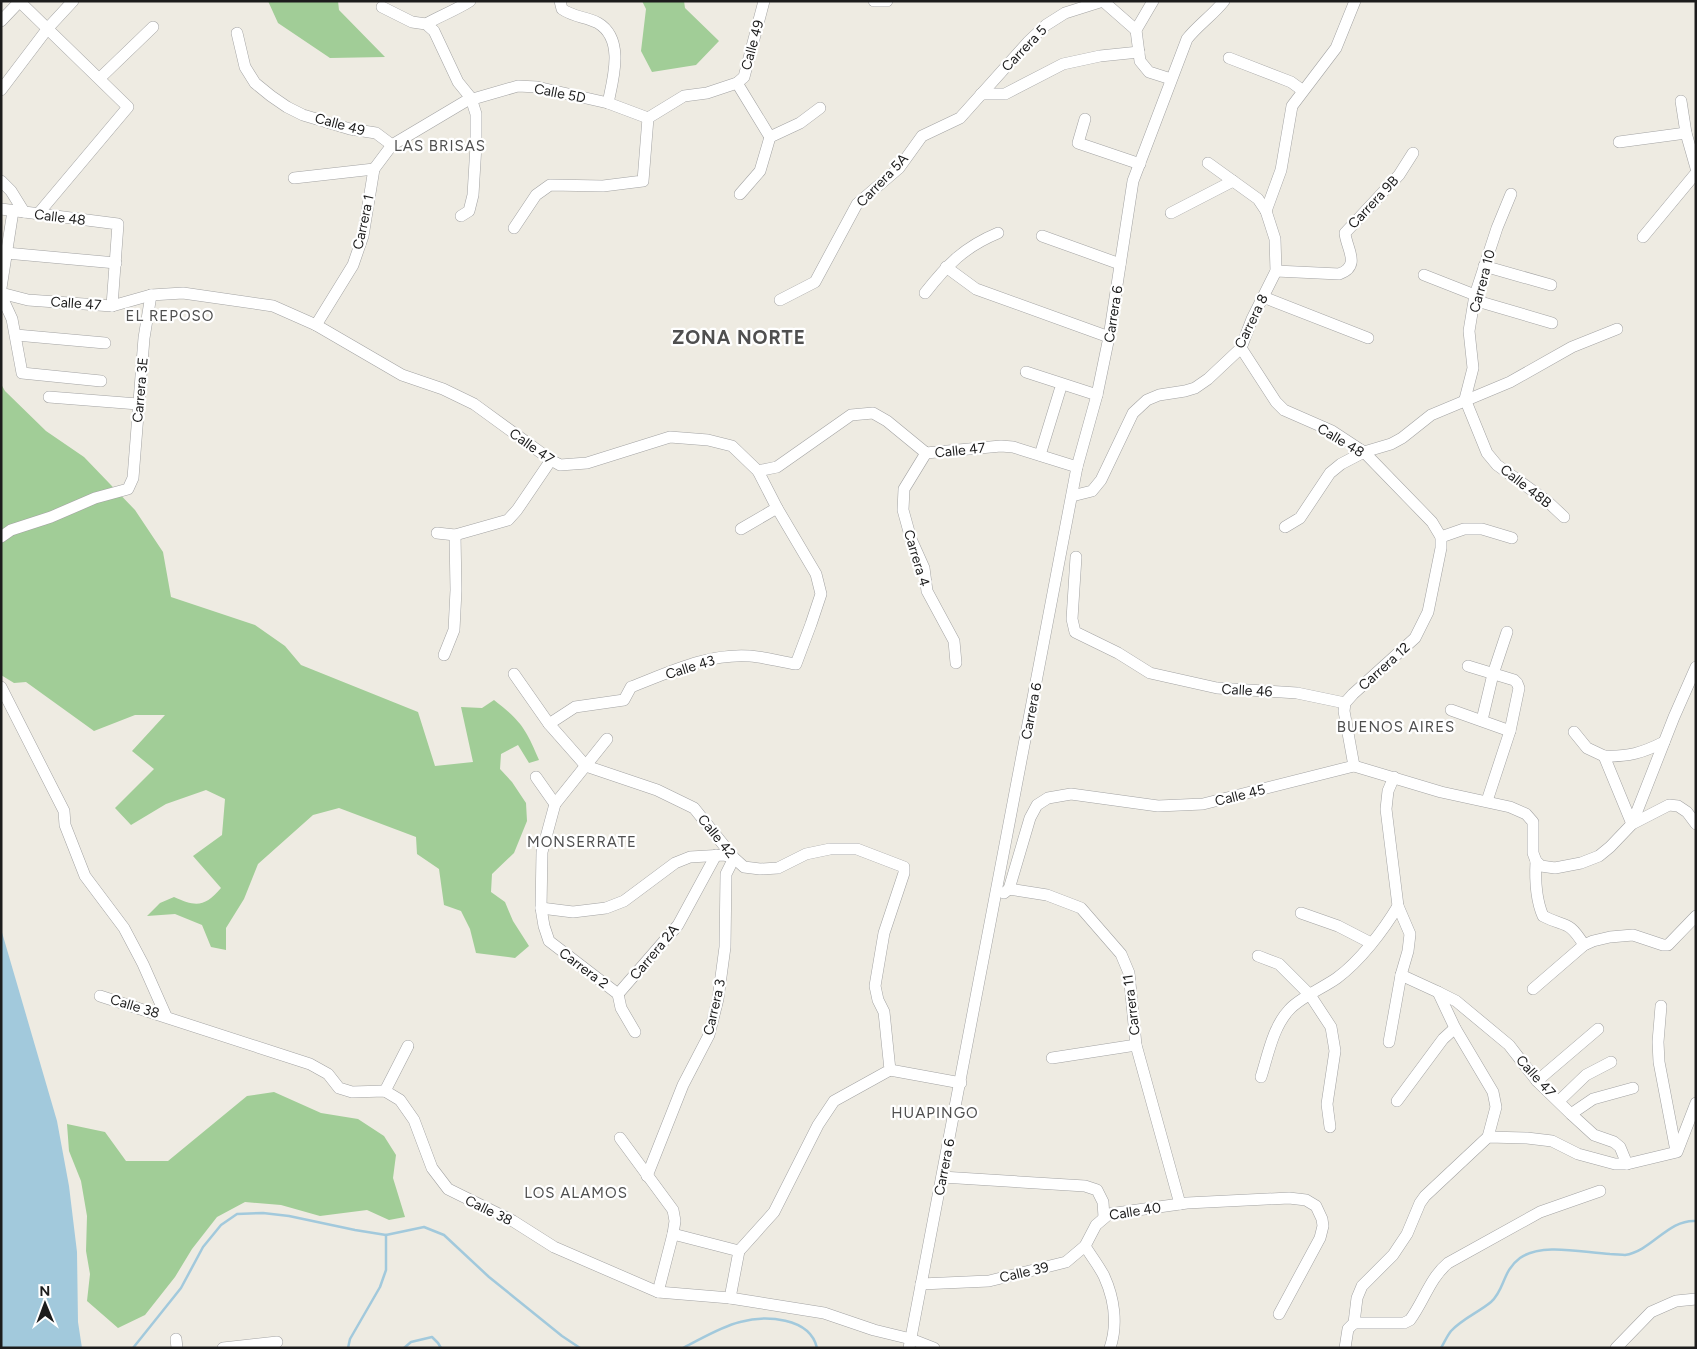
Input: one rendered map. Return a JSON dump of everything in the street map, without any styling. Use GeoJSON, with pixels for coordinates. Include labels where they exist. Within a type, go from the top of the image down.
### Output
{"type":"FeatureCollection","features":[{"type":"Feature","properties":{"kind":"street"},"geometry":{"type":"LineString","coordinates":[[1,21],[20,1],[128,107],[38,214]]}},
{"type":"Feature","properties":{"kind":"street"},"geometry":{"type":"LineString","coordinates":[[1,90],[48,28],[73,1]]}},
{"type":"Feature","properties":{"kind":"street"},"geometry":{"type":"LineString","coordinates":[[426,24],[470,1]]}},
{"type":"Feature","properties":{"kind":"street"},"geometry":{"type":"LineString","coordinates":[[560,1],[562,9],[570,14],[596,22],[605,28],[613,40],[614,70],[608,103]]}},
{"type":"Feature","properties":{"kind":"street","name":"Calle 49"},"geometry":{"type":"LineString","coordinates":[[764,1],[744,77],[737,83],[770,136]]}},
{"type":"Feature","properties":{"kind":"street"},"geometry":{"type":"LineString","coordinates":[[1103,1],[1136,30]]}},
{"type":"Feature","properties":{"kind":"street","name":"Carrera 5"},"geometry":{"type":"LineString","coordinates":[[981,94],[1028,41],[1046,25],[1065,13],[1103,1]]}},
{"type":"Feature","properties":{"kind":"street"},"geometry":{"type":"LineString","coordinates":[[1154,1],[1136,30],[1140,61],[1148,72],[1171,79]]}},
{"type":"Feature","properties":{"kind":"street","name":"Carrera 6"},"geometry":{"type":"LineString","coordinates":[[910,1344],[1077,467],[1097,395],[1110,337],[1133,181],[1187,39],[1224,1]]}},
{"type":"Feature","properties":{"kind":"street"},"geometry":{"type":"LineString","coordinates":[[1266,211],[1282,170],[1292,106],[1302,90],[1336,48],[1355,1]]}},
{"type":"Feature","properties":{"kind":"street"},"geometry":{"type":"LineString","coordinates":[[382,7],[412,22],[426,24],[434,31],[458,82],[471,98],[476,114],[473,195],[468,211],[461,216]]}},
{"type":"Feature","properties":{"kind":"street"},"geometry":{"type":"LineString","coordinates":[[100,78],[153,27]]}},
{"type":"Feature","properties":{"kind":"street","name":"Calle 49"},"geometry":{"type":"LineString","coordinates":[[237,33],[245,67],[255,83],[271,96],[303,115],[350,129],[376,133],[392,145]]}},
{"type":"Feature","properties":{"kind":"street","name":"Carrera 5"},"geometry":{"type":"LineString","coordinates":[[981,94],[1005,94],[1064,64],[1100,56],[1139,52]]}},
{"type":"Feature","properties":{"kind":"street"},"geometry":{"type":"LineString","coordinates":[[1229,58],[1291,82],[1302,90]]}},
{"type":"Feature","properties":{"kind":"street"},"geometry":{"type":"LineString","coordinates":[[514,228],[536,195],[550,185],[603,186],[643,181],[648,118],[684,96],[707,93],[737,83]]}},
{"type":"Feature","properties":{"kind":"street","name":"Calle 5D"},"geometry":{"type":"LineString","coordinates":[[471,98],[518,86],[537,87],[608,103],[648,118]]}},
{"type":"Feature","properties":{"kind":"street","name":"Carrera 5A"},"geometry":{"type":"LineString","coordinates":[[780,300],[815,282],[857,204],[898,168],[922,136],[960,118],[981,94]]}},
{"type":"Feature","properties":{"kind":"street"},"geometry":{"type":"LineString","coordinates":[[392,145],[471,98]]}},
{"type":"Feature","properties":{"kind":"street"},"geometry":{"type":"LineString","coordinates":[[1681,101],[1686,133],[1696,168]]}},
{"type":"Feature","properties":{"kind":"street"},"geometry":{"type":"LineString","coordinates":[[740,194],[760,171],[770,136],[800,123],[820,108]]}},
{"type":"Feature","properties":{"kind":"street"},"geometry":{"type":"LineString","coordinates":[[1085,119],[1078,143],[1140,164]]}},
{"type":"Feature","properties":{"kind":"street"},"geometry":{"type":"LineString","coordinates":[[1619,142],[1686,133]]}},
{"type":"Feature","properties":{"kind":"street","name":"Carrera 1"},"geometry":{"type":"LineString","coordinates":[[316,325],[353,265],[363,236],[374,169],[392,145]]}},
{"type":"Feature","properties":{"kind":"street","name":"Carrera 9B"},"geometry":{"type":"LineString","coordinates":[[1276,271],[1339,274],[1346,271],[1349,268],[1351,252],[1345,233],[1398,175],[1413,153]]}},
{"type":"Feature","properties":{"kind":"street"},"geometry":{"type":"LineString","coordinates":[[1208,163],[1258,199],[1266,211]]}},
{"type":"Feature","properties":{"kind":"street"},"geometry":{"type":"LineString","coordinates":[[294,178],[374,169]]}},
{"type":"Feature","properties":{"kind":"street"},"geometry":{"type":"LineString","coordinates":[[1642,237],[1696,173]]}},
{"type":"Feature","properties":{"kind":"street"},"geometry":{"type":"LineString","coordinates":[[1,180],[18,200],[13,211],[1,288]]}},
{"type":"Feature","properties":{"kind":"street"},"geometry":{"type":"LineString","coordinates":[[1171,213],[1233,181]]}},
{"type":"Feature","properties":{"kind":"street","name":"Carrera 10"},"geometry":{"type":"LineString","coordinates":[[1465,399],[1473,368],[1469,332],[1475,295],[1497,228],[1511,194]]}},
{"type":"Feature","properties":{"kind":"street","name":"Calle 48"},"geometry":{"type":"LineString","coordinates":[[13,211],[118,224],[116,263]]}},
{"type":"Feature","properties":{"kind":"street","name":"Carrera 8"},"geometry":{"type":"LineString","coordinates":[[1072,496],[1092,491],[1101,480],[1133,413],[1146,400],[1159,395],[1194,388],[1208,379],[1241,348],[1252,319],[1276,271],[1275,240],[1266,211]]}},
{"type":"Feature","properties":{"kind":"street"},"geometry":{"type":"LineString","coordinates":[[925,293],[946,267],[977,242],[998,233]]}},
{"type":"Feature","properties":{"kind":"street"},"geometry":{"type":"LineString","coordinates":[[1042,236],[1120,264]]}},
{"type":"Feature","properties":{"kind":"street"},"geometry":{"type":"LineString","coordinates":[[6,254],[116,263],[112,306]]}},
{"type":"Feature","properties":{"kind":"street"},"geometry":{"type":"LineString","coordinates":[[1484,266],[1551,285]]}},
{"type":"Feature","properties":{"kind":"street"},"geometry":{"type":"LineString","coordinates":[[946,267],[976,289],[1110,337]]}},
{"type":"Feature","properties":{"kind":"street"},"geometry":{"type":"LineString","coordinates":[[1424,275],[1475,295],[1484,303],[1552,323]]}},
{"type":"Feature","properties":{"kind":"street","name":"Calle 47"},"geometry":{"type":"LineString","coordinates":[[1,294],[28,300],[112,306],[151,295],[183,293],[272,306],[316,325],[402,375],[443,389],[474,404],[560,465],[587,463],[670,437],[708,440],[732,446],[758,471],[777,466],[851,415],[873,414],[887,421],[926,453],[1001,446],[1012,447],[1077,467]]}},
{"type":"Feature","properties":{"kind":"street"},"geometry":{"type":"LineString","coordinates":[[1,294],[12,319],[22,373],[101,381]]}},
{"type":"Feature","properties":{"kind":"street","name":"Carrera 3E"},"geometry":{"type":"LineString","coordinates":[[1,537],[10,530],[51,517],[95,498],[128,489],[133,478],[144,338],[151,295]]}},
{"type":"Feature","properties":{"kind":"street"},"geometry":{"type":"LineString","coordinates":[[1263,297],[1368,338]]}},
{"type":"Feature","properties":{"kind":"street"},"geometry":{"type":"LineString","coordinates":[[1285,527],[1300,518],[1330,473],[1341,464],[1364,452],[1402,438],[1430,415],[1510,382],[1572,347],[1617,329]]}},
{"type":"Feature","properties":{"kind":"street"},"geometry":{"type":"LineString","coordinates":[[16,335],[105,343]]}},
{"type":"Feature","properties":{"kind":"street","name":"Calle 48"},"geometry":{"type":"LineString","coordinates":[[1241,348],[1276,402],[1284,410],[1332,432],[1364,452],[1432,522],[1441,537]]}},
{"type":"Feature","properties":{"kind":"street"},"geometry":{"type":"LineString","coordinates":[[1026,372],[1097,395]]}},
{"type":"Feature","properties":{"kind":"street"},"geometry":{"type":"LineString","coordinates":[[1040,455],[1060,390]]}},
{"type":"Feature","properties":{"kind":"street"},"geometry":{"type":"LineString","coordinates":[[49,397],[138,404]]}},
{"type":"Feature","properties":{"kind":"street","name":"Calle 48B"},"geometry":{"type":"LineString","coordinates":[[1465,399],[1492,459],[1547,501],[1564,517]]}},
{"type":"Feature","properties":{"kind":"street","name":"Carrera 4"},"geometry":{"type":"LineString","coordinates":[[926,453],[904,489],[903,510],[911,539],[924,568],[927,591],[954,641],[956,663]]}},
{"type":"Feature","properties":{"kind":"street"},"geometry":{"type":"LineString","coordinates":[[438,533],[455,536],[508,520],[551,460]]}},
{"type":"Feature","properties":{"kind":"street"},"geometry":{"type":"LineString","coordinates":[[741,529],[777,508],[758,471]]}},
{"type":"Feature","properties":{"kind":"street","name":"Calle 43"},"geometry":{"type":"LineString","coordinates":[[549,724],[575,707],[624,700],[631,687],[701,661],[723,656],[751,656],[796,664],[812,624],[821,594],[816,574],[777,508]]}},
{"type":"Feature","properties":{"kind":"street"},"geometry":{"type":"LineString","coordinates":[[1441,537],[1464,529],[1482,530],[1512,538]]}},
{"type":"Feature","properties":{"kind":"street"},"geometry":{"type":"LineString","coordinates":[[444,655],[454,630],[456,590],[455,536]]}},
{"type":"Feature","properties":{"kind":"street","name":"Carrera 12"},"geometry":{"type":"LineString","coordinates":[[1346,703],[1353,694],[1415,638],[1428,612],[1441,548],[1441,537]]}},
{"type":"Feature","properties":{"kind":"street","name":"Calle 46"},"geometry":{"type":"LineString","coordinates":[[1076,557],[1072,619],[1074,632],[1118,653],[1150,673],[1217,688],[1297,693],[1346,703]]}},
{"type":"Feature","properties":{"kind":"street"},"geometry":{"type":"LineString","coordinates":[[1482,720],[1493,674],[1507,632]]}},
{"type":"Feature","properties":{"kind":"street"},"geometry":{"type":"LineString","coordinates":[[1468,666],[1514,680],[1518,686],[1510,731],[1487,801]]}},
{"type":"Feature","properties":{"kind":"street"},"geometry":{"type":"LineString","coordinates":[[1632,824],[1696,667]]}},
{"type":"Feature","properties":{"kind":"street","name":"Calle 42"},"geometry":{"type":"LineString","coordinates":[[514,674],[549,724],[586,766],[657,790],[694,808],[734,858],[744,867],[760,869],[778,868],[806,854],[830,849],[858,849],[904,867],[904,873],[884,933],[875,986],[878,1000],[884,1012],[890,1070]]}},
{"type":"Feature","properties":{"kind":"street"},"geometry":{"type":"LineString","coordinates":[[1,687],[64,810],[65,825],[85,876],[124,928],[143,964],[166,1016]]}},
{"type":"Feature","properties":{"kind":"street"},"geometry":{"type":"LineString","coordinates":[[1346,703],[1344,711],[1354,766]]}},
{"type":"Feature","properties":{"kind":"street"},"geometry":{"type":"LineString","coordinates":[[1451,710],[1510,731]]}},
{"type":"Feature","properties":{"kind":"street"},"geometry":{"type":"LineString","coordinates":[[1574,732],[1588,748],[1604,756],[1622,757],[1643,753],[1664,742]]}},
{"type":"Feature","properties":{"kind":"street","name":"Carrera 2"},"geometry":{"type":"LineString","coordinates":[[607,739],[555,804],[542,852],[541,908],[544,926],[550,941],[618,994],[621,1008],[635,1032]]}},
{"type":"Feature","properties":{"kind":"street"},"geometry":{"type":"LineString","coordinates":[[1604,756],[1632,824]]}},
{"type":"Feature","properties":{"kind":"street","name":"Calle 45"},"geometry":{"type":"LineString","coordinates":[[1009,890],[1030,818],[1037,805],[1048,798],[1071,794],[1158,806],[1203,804],[1354,766],[1441,792],[1510,807],[1526,814],[1532,822],[1533,853],[1536,861]]}},
{"type":"Feature","properties":{"kind":"street"},"geometry":{"type":"LineString","coordinates":[[536,777],[555,804]]}},
{"type":"Feature","properties":{"kind":"street"},"geometry":{"type":"LineString","coordinates":[[1389,1042],[1400,975],[1408,951],[1410,934],[1398,906],[1386,809],[1388,792],[1394,777]]}},
{"type":"Feature","properties":{"kind":"street"},"geometry":{"type":"LineString","coordinates":[[1536,861],[1541,866],[1555,868],[1581,864],[1599,856],[1632,824],[1669,804],[1673,804],[1687,812],[1696,824]]}},
{"type":"Feature","properties":{"kind":"street","name":"Carrera 2A"},"geometry":{"type":"LineString","coordinates":[[618,994],[678,925],[716,855]]}},
{"type":"Feature","properties":{"kind":"street"},"geometry":{"type":"LineString","coordinates":[[541,908],[573,912],[606,908],[624,901],[676,863],[690,857],[724,855],[734,858]]}},
{"type":"Feature","properties":{"kind":"street","name":"Carrera 3"},"geometry":{"type":"LineString","coordinates":[[647,1176],[683,1085],[709,1035],[718,998],[725,947],[726,874],[734,858]]}},
{"type":"Feature","properties":{"kind":"street"},"geometry":{"type":"LineString","coordinates":[[1536,861],[1535,876],[1540,909],[1543,916],[1567,924],[1576,931],[1584,945]]}},
{"type":"Feature","properties":{"kind":"street"},"geometry":{"type":"LineString","coordinates":[[995,899],[1009,890]]}},
{"type":"Feature","properties":{"kind":"street","name":"Carrera 11"},"geometry":{"type":"LineString","coordinates":[[1009,890],[1048,894],[1081,908],[1122,954],[1129,973],[1136,1045],[1180,1204]]}},
{"type":"Feature","properties":{"kind":"street"},"geometry":{"type":"LineString","coordinates":[[1261,1076],[1277,1029],[1289,1010],[1338,977],[1371,943],[1387,924],[1398,906]]}},
{"type":"Feature","properties":{"kind":"street"},"geometry":{"type":"LineString","coordinates":[[1301,913],[1338,926],[1371,943]]}},
{"type":"Feature","properties":{"kind":"street"},"geometry":{"type":"LineString","coordinates":[[1533,989],[1584,945],[1610,937],[1633,935],[1668,945],[1696,916]]}},
{"type":"Feature","properties":{"kind":"street"},"geometry":{"type":"LineString","coordinates":[[1258,956],[1279,964],[1310,995],[1331,1027],[1336,1051],[1327,1104],[1330,1126]]}},
{"type":"Feature","properties":{"kind":"street","name":"Calle 47"},"geometry":{"type":"LineString","coordinates":[[1400,975],[1456,1001],[1509,1045],[1537,1080],[1571,1114],[1594,1135],[1614,1142],[1620,1147],[1627,1164]]}},
{"type":"Feature","properties":{"kind":"street"},"geometry":{"type":"LineString","coordinates":[[1345,1348],[1348,1330],[1354,1324],[1357,1298],[1362,1286],[1393,1255],[1407,1234],[1420,1203],[1425,1196],[1488,1137],[1496,1108],[1493,1092],[1456,1028],[1438,992]]}},
{"type":"Feature","properties":{"kind":"street","name":"Calle 38"},"geometry":{"type":"LineString","coordinates":[[100,996],[310,1064],[328,1074],[339,1088],[352,1092],[385,1091],[400,1100],[414,1120],[432,1168],[448,1189],[513,1221],[554,1248],[658,1292],[730,1298],[824,1313],[910,1344],[934,1348]]}},
{"type":"Feature","properties":{"kind":"street"},"geometry":{"type":"LineString","coordinates":[[1661,1006],[1658,1042],[1659,1062],[1676,1152]]}},
{"type":"Feature","properties":{"kind":"street"},"geometry":{"type":"LineString","coordinates":[[1397,1101],[1443,1039],[1456,1028]]}},
{"type":"Feature","properties":{"kind":"street"},"geometry":{"type":"LineString","coordinates":[[1537,1080],[1598,1029]]}},
{"type":"Feature","properties":{"kind":"street"},"geometry":{"type":"LineString","coordinates":[[1052,1058],[1136,1045]]}},
{"type":"Feature","properties":{"kind":"street"},"geometry":{"type":"LineString","coordinates":[[385,1091],[408,1046]]}},
{"type":"Feature","properties":{"kind":"street"},"geometry":{"type":"LineString","coordinates":[[1559,1100],[1586,1075],[1611,1062]]}},
{"type":"Feature","properties":{"kind":"street"},"geometry":{"type":"LineString","coordinates":[[730,1298],[739,1251],[774,1212],[818,1124],[834,1101],[890,1070],[961,1083]]}},
{"type":"Feature","properties":{"kind":"street"},"geometry":{"type":"LineString","coordinates":[[1571,1114],[1593,1099],[1633,1088]]}},
{"type":"Feature","properties":{"kind":"street"},"geometry":{"type":"LineString","coordinates":[[1676,1152],[1696,1104]]}},
{"type":"Feature","properties":{"kind":"street"},"geometry":{"type":"LineString","coordinates":[[1488,1137],[1527,1138],[1552,1142],[1615,1164],[1627,1164],[1676,1152]]}},
{"type":"Feature","properties":{"kind":"street"},"geometry":{"type":"LineString","coordinates":[[620,1138],[673,1210],[675,1222],[673,1234],[658,1292]]}},
{"type":"Feature","properties":{"kind":"street","name":"Calle 40"},"geometry":{"type":"LineString","coordinates":[[942,1177],[1085,1186],[1096,1190],[1103,1202],[1104,1217],[1109,1214],[1180,1204],[1289,1198],[1306,1200],[1316,1206],[1323,1226],[1320,1238],[1279,1314]]}},
{"type":"Feature","properties":{"kind":"street"},"geometry":{"type":"LineString","coordinates":[[1354,1324],[1404,1323],[1410,1320],[1440,1269],[1448,1263],[1540,1212],[1600,1191]]}},
{"type":"Feature","properties":{"kind":"street","name":"Calle 39"},"geometry":{"type":"LineString","coordinates":[[921,1284],[989,1281],[1066,1262],[1085,1246],[1096,1224],[1104,1217]]}},
{"type":"Feature","properties":{"kind":"street"},"geometry":{"type":"LineString","coordinates":[[673,1234],[739,1251]]}},
{"type":"Feature","properties":{"kind":"street"},"geometry":{"type":"LineString","coordinates":[[1085,1246],[1104,1276],[1114,1313],[1113,1338],[1110,1348]]}},
{"type":"Feature","properties":{"kind":"street"},"geometry":{"type":"LineString","coordinates":[[1616,1348],[1651,1312],[1676,1301],[1696,1299]]}},
{"type":"Feature","properties":{"kind":"street"},"geometry":{"type":"LineString","coordinates":[[223,1348],[277,1342]]}},
{"type":"Feature","properties":{"kind":"green space"},"geometry":{"type":"Polygon","coordinates":[[[268,1],[338,1],[339,10],[385,57],[330,58],[278,23],[268,1]]]}},
{"type":"Feature","properties":{"kind":"green space"},"geometry":{"type":"Polygon","coordinates":[[[642,1],[684,1],[685,8],[719,41],[696,65],[652,72],[641,51],[646,9],[642,1]]]}},
{"type":"Feature","properties":{"kind":"green space"},"geometry":{"type":"Polygon","coordinates":[[[1,384],[5,391],[46,431],[84,457],[135,510],[163,552],[171,597],[255,625],[285,646],[301,665],[418,712],[435,766],[473,762],[461,707],[482,708],[494,700],[517,720],[526,733],[539,760],[529,763],[518,745],[501,754],[500,769],[512,782],[526,803],[527,821],[514,853],[492,874],[491,892],[505,902],[513,921],[529,946],[515,958],[476,953],[470,929],[461,911],[444,905],[439,869],[417,854],[416,837],[339,808],[313,815],[258,864],[244,899],[226,928],[226,950],[211,947],[202,925],[175,914],[147,916],[160,903],[174,897],[194,904],[200,903],[210,899],[221,888],[193,856],[222,835],[225,799],[206,790],[166,804],[131,825],[115,808],[154,769],[132,751],[165,715],[135,715],[94,731],[26,682],[14,683],[1,675],[1,384]]]}},
{"type":"Feature","properties":{"kind":"green space"},"geometry":{"type":"Polygon","coordinates":[[[274,1092],[321,1113],[358,1119],[384,1136],[396,1155],[393,1178],[405,1217],[389,1220],[367,1210],[320,1216],[281,1205],[245,1202],[217,1217],[192,1249],[175,1277],[145,1315],[118,1328],[87,1301],[90,1274],[86,1251],[87,1216],[81,1181],[69,1151],[67,1124],[105,1132],[126,1161],[168,1161],[247,1096],[274,1092]]]}},
{"type":"Feature","properties":{"kind":"water"},"geometry":{"type":"Polygon","coordinates":[[[1,929],[57,1121],[69,1186],[77,1252],[78,1322],[82,1348],[1,1348],[1,929]]]}},
{"type":"Feature","properties":{"kind":"waterway"},"geometry":{"type":"LineString","coordinates":[[133,1348],[181,1288],[203,1247],[221,1225],[237,1214],[263,1213],[289,1216],[386,1235],[424,1227],[444,1235],[489,1277],[562,1336],[580,1348]]}},
{"type":"Feature","properties":{"kind":"waterway"},"geometry":{"type":"LineString","coordinates":[[1441,1348],[1455,1327],[1496,1297],[1514,1263],[1529,1253],[1552,1249],[1625,1255],[1644,1248],[1677,1225],[1696,1221]]}},
{"type":"Feature","properties":{"kind":"waterway"},"geometry":{"type":"LineString","coordinates":[[348,1348],[350,1339],[380,1287],[386,1270],[386,1235]]}},
{"type":"Feature","properties":{"kind":"waterway"},"geometry":{"type":"LineString","coordinates":[[683,1348],[725,1327],[740,1322],[762,1319],[774,1319],[796,1324],[806,1330],[813,1338],[817,1348]]}},
{"type":"Feature","properties":{"kind":"waterway"},"geometry":{"type":"LineString","coordinates":[[404,1348],[411,1342],[432,1337],[441,1348]]}},
{"type":"Feature","properties":{"kind":"district","name":"LAS BRISAS"},"geometry":{"type":"Point","coordinates":[440,146]}},
{"type":"Feature","properties":{"kind":"district","name":"EL REPOSO"},"geometry":{"type":"Point","coordinates":[170,316]}},
{"type":"Feature","properties":{"kind":"district","name":"ZONA NORTE"},"geometry":{"type":"Point","coordinates":[739,337]}},
{"type":"Feature","properties":{"kind":"district","name":"BUENOS AIRES"},"geometry":{"type":"Point","coordinates":[1396,727]}},
{"type":"Feature","properties":{"kind":"district","name":"MONSERRATE"},"geometry":{"type":"Point","coordinates":[582,842]}},
{"type":"Feature","properties":{"kind":"district","name":"HUAPINGO"},"geometry":{"type":"Point","coordinates":[935,1113]}},
{"type":"Feature","properties":{"kind":"district","name":"LOS ALAMOS"},"geometry":{"type":"Point","coordinates":[576,1193]}}]}
